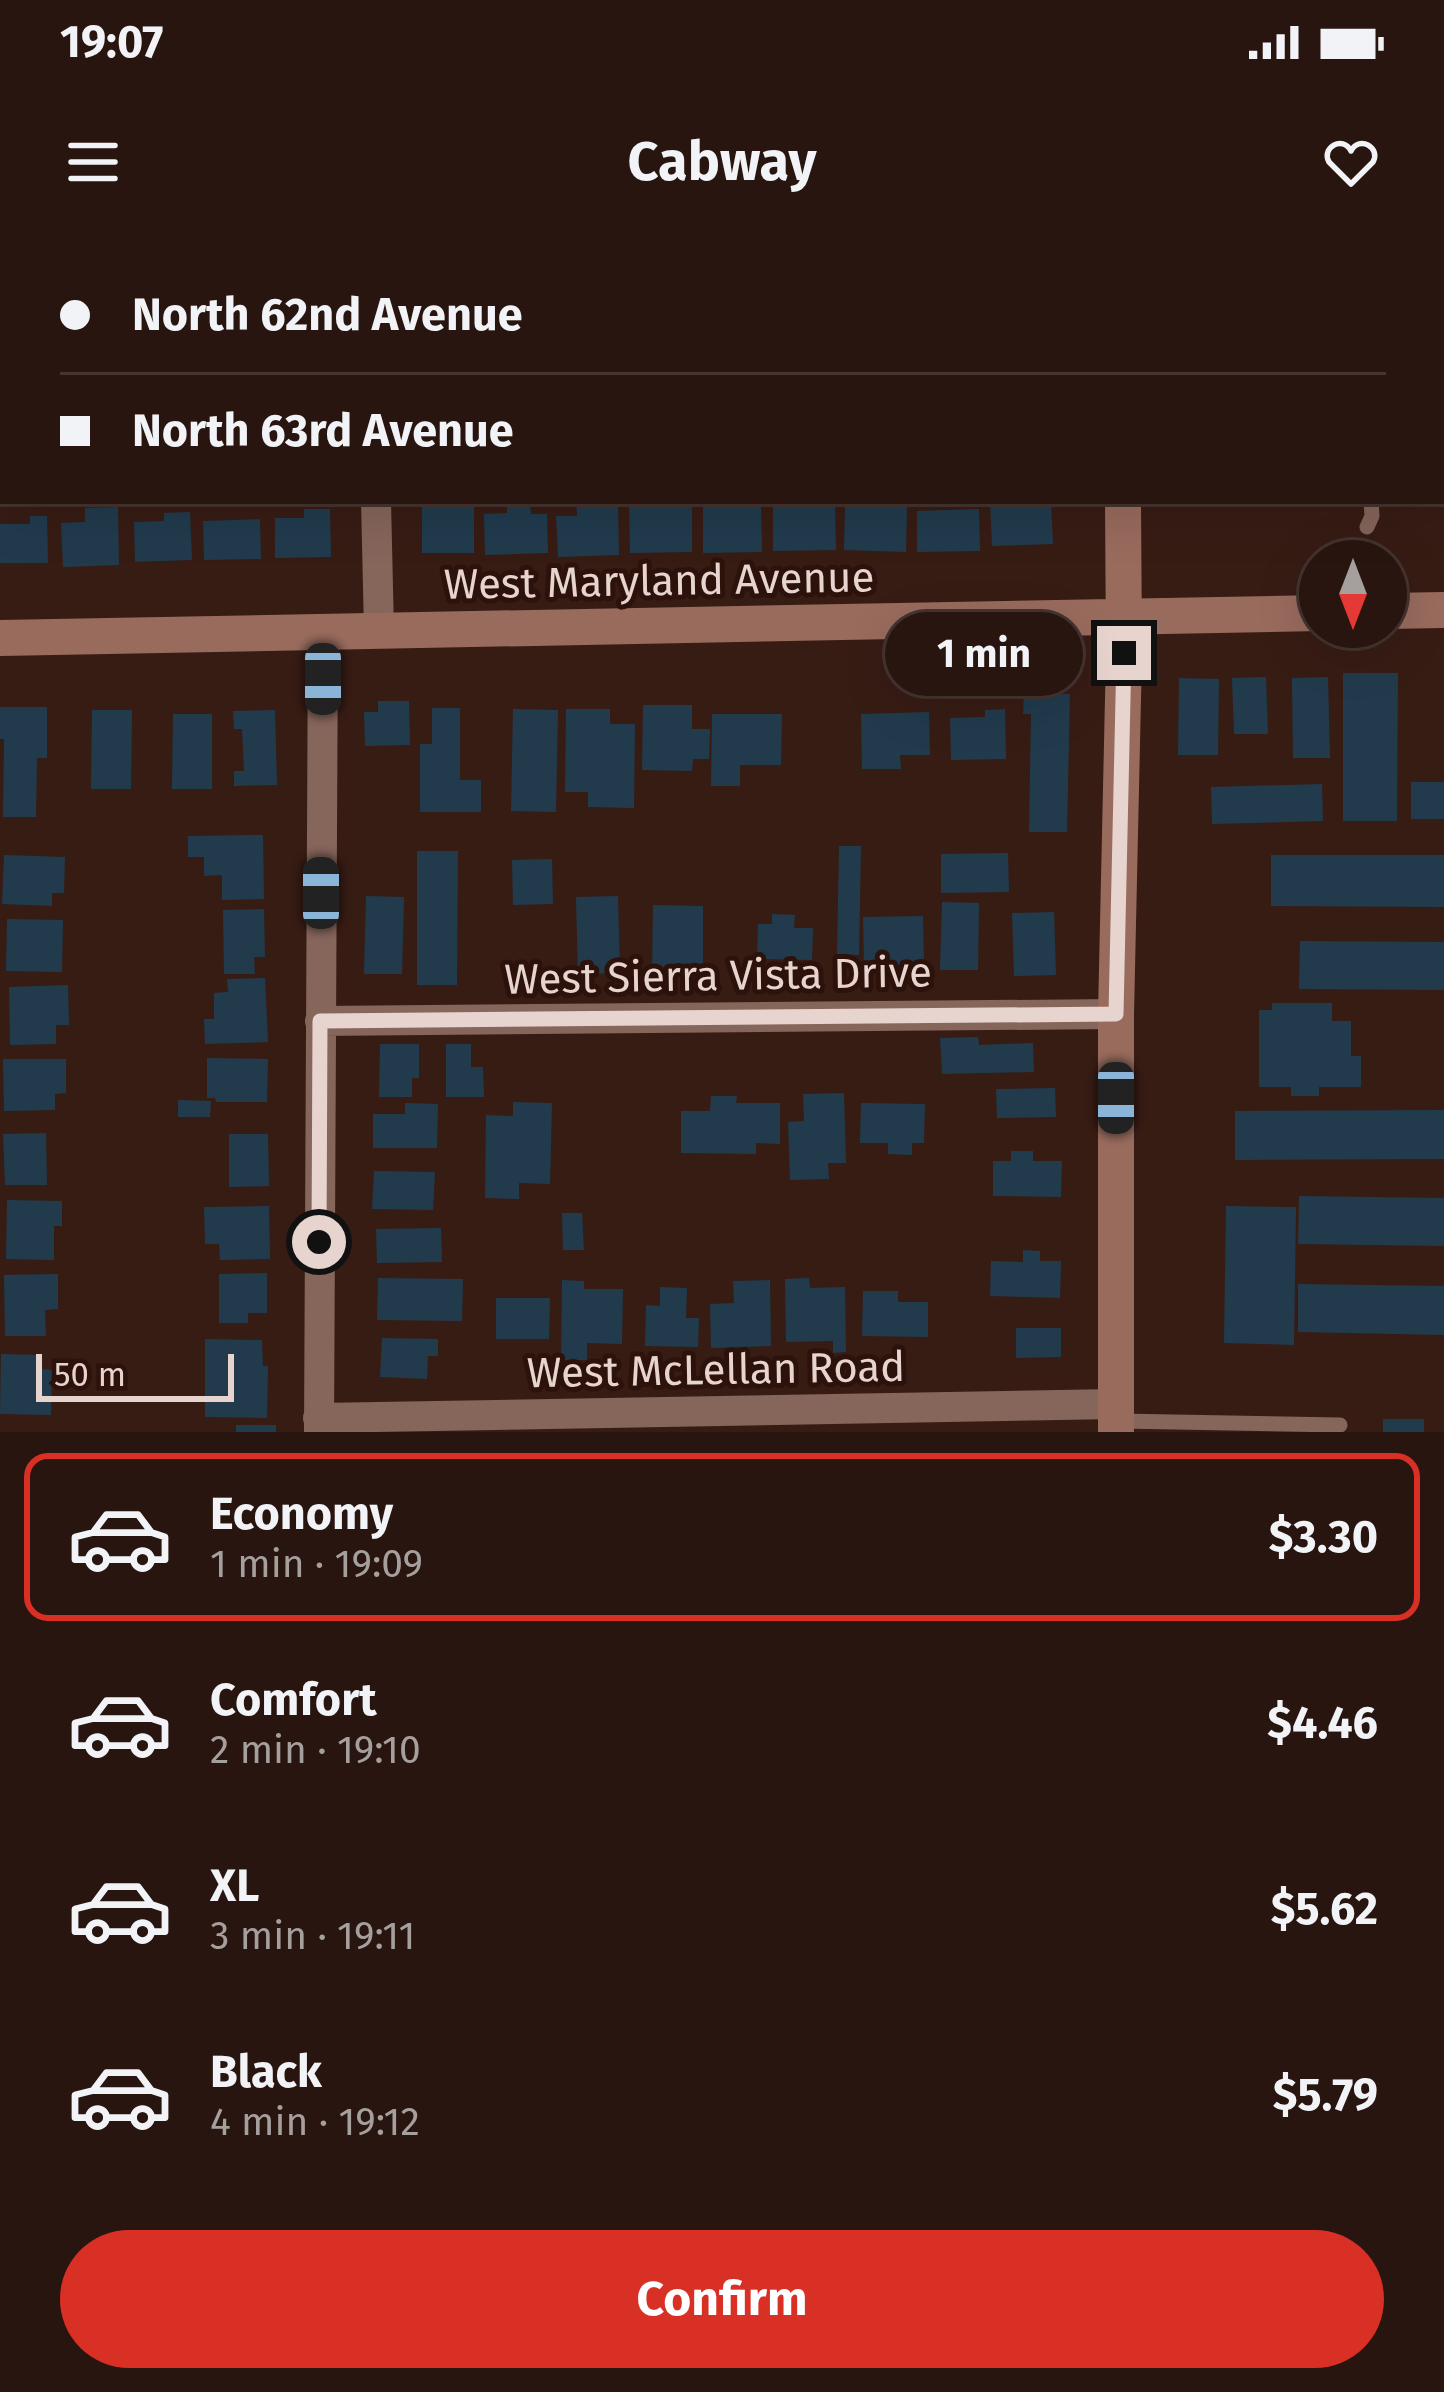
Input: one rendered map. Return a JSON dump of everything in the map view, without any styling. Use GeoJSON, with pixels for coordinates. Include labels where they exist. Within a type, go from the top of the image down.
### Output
{"type":"FeatureCollection","features":[{"type":"Feature","properties":{"kind":"street"},"geometry":{"type":"LineString","coordinates":[[376,504],[379,631]]}},
{"type":"Feature","properties":{"kind":"street"},"geometry":{"type":"LineString","coordinates":[[1116,1419],[1123,504]]}},
{"type":"Feature","properties":{"kind":"street"},"geometry":{"type":"LineString","coordinates":[[1407,611],[1444,610]]}},
{"type":"Feature","properties":{"kind":"street","name":"West Maryland Avenue"},"geometry":{"type":"LineString","coordinates":[[0,638],[1299,613]]}},
{"type":"Feature","properties":{"kind":"street"},"geometry":{"type":"LineString","coordinates":[[318,1425],[323,632]]}},
{"type":"Feature","properties":{"kind":"street","name":"West Sierra Vista Drive"},"geometry":{"type":"LineString","coordinates":[[320,1021],[1116,1014]]}},
{"type":"Feature","properties":{"kind":"street","name":"West McLellan Road"},"geometry":{"type":"LineString","coordinates":[[318,1425],[1116,1419]]}},
{"type":"Feature","properties":{"kind":"lane"},"geometry":{"type":"LineString","coordinates":[[1367,527],[1371,504]]}},
{"type":"Feature","properties":{"kind":"lane","name":"West McLellan Road"},"geometry":{"type":"LineString","coordinates":[[1116,1419],[1340,1425]]}},
{"type":"Feature","properties":{"kind":"building"},"geometry":{"type":"Polygon","coordinates":[[[422,504],[474,507],[474,553],[422,553],[422,504]]]}},
{"type":"Feature","properties":{"kind":"building"},"geometry":{"type":"Polygon","coordinates":[[[507,504],[530,504],[531,514],[547,514],[548,553],[485,555],[484,514],[507,513],[507,504]]]}},
{"type":"Feature","properties":{"kind":"building"},"geometry":{"type":"Polygon","coordinates":[[[576,504],[618,504],[619,555],[558,557],[556,516],[577,516],[576,504]]]}},
{"type":"Feature","properties":{"kind":"building"},"geometry":{"type":"Polygon","coordinates":[[[629,504],[692,504],[692,552],[630,553],[629,504]]]}},
{"type":"Feature","properties":{"kind":"building"},"geometry":{"type":"Polygon","coordinates":[[[773,504],[835,504],[836,550],[773,551],[773,504]]]}},
{"type":"Feature","properties":{"kind":"building"},"geometry":{"type":"Polygon","coordinates":[[[990,504],[1051,504],[1053,544],[992,546],[990,504]]]}},
{"type":"Feature","properties":{"kind":"building"},"geometry":{"type":"Polygon","coordinates":[[[703,505],[761,505],[762,552],[703,553],[703,505]]]}},
{"type":"Feature","properties":{"kind":"building"},"geometry":{"type":"Polygon","coordinates":[[[845,505],[907,506],[906,552],[844,550],[845,505]]]}},
{"type":"Feature","properties":{"kind":"building"},"geometry":{"type":"Polygon","coordinates":[[[118,507],[119,565],[63,567],[61,523],[85,522],[85,508],[118,507]]]}},
{"type":"Feature","properties":{"kind":"building"},"geometry":{"type":"Polygon","coordinates":[[[304,509],[330,509],[331,557],[275,558],[275,518],[304,518],[304,509]]]}},
{"type":"Feature","properties":{"kind":"building"},"geometry":{"type":"Polygon","coordinates":[[[979,509],[980,551],[917,552],[917,511],[979,509]]]}},
{"type":"Feature","properties":{"kind":"building"},"geometry":{"type":"Polygon","coordinates":[[[190,512],[192,560],[135,562],[134,522],[164,521],[164,513],[190,512]]]}},
{"type":"Feature","properties":{"kind":"building"},"geometry":{"type":"Polygon","coordinates":[[[30,516],[47,516],[48,563],[0,563],[0,524],[30,524],[30,516]]]}},
{"type":"Feature","properties":{"kind":"building"},"geometry":{"type":"Polygon","coordinates":[[[260,519],[261,559],[204,560],[203,521],[260,519]]]}},
{"type":"Feature","properties":{"kind":"building"},"geometry":{"type":"Polygon","coordinates":[[[1343,673],[1398,673],[1397,821],[1343,821],[1343,673]]]}},
{"type":"Feature","properties":{"kind":"building"},"geometry":{"type":"Polygon","coordinates":[[[1266,677],[1268,734],[1234,734],[1232,678],[1266,677]]]}},
{"type":"Feature","properties":{"kind":"building"},"geometry":{"type":"Polygon","coordinates":[[[1328,677],[1330,758],[1293,758],[1292,678],[1328,677]]]}},
{"type":"Feature","properties":{"kind":"building"},"geometry":{"type":"Polygon","coordinates":[[[1179,678],[1219,679],[1218,755],[1178,755],[1179,678]]]}},
{"type":"Feature","properties":{"kind":"building"},"geometry":{"type":"Polygon","coordinates":[[[1024,693],[1070,694],[1067,832],[1029,832],[1031,714],[1023,714],[1024,693]]]}},
{"type":"Feature","properties":{"kind":"building"},"geometry":{"type":"Polygon","coordinates":[[[378,701],[409,701],[410,745],[365,746],[364,712],[378,712],[378,701]]]}},
{"type":"Feature","properties":{"kind":"building"},"geometry":{"type":"Polygon","coordinates":[[[643,705],[692,705],[692,729],[710,729],[709,759],[693,759],[692,771],[642,770],[643,705]]]}},
{"type":"Feature","properties":{"kind":"building"},"geometry":{"type":"Polygon","coordinates":[[[0,707],[47,707],[47,758],[37,758],[36,817],[3,817],[0,707]]]}},
{"type":"Feature","properties":{"kind":"building"},"geometry":{"type":"Polygon","coordinates":[[[432,708],[460,708],[460,780],[481,780],[481,812],[420,812],[420,744],[432,744],[432,708]]]}},
{"type":"Feature","properties":{"kind":"building"},"geometry":{"type":"Polygon","coordinates":[[[513,709],[558,710],[556,812],[511,811],[513,709]]]}},
{"type":"Feature","properties":{"kind":"building"},"geometry":{"type":"Polygon","coordinates":[[[566,709],[610,709],[610,724],[635,724],[634,808],[588,807],[588,792],[565,792],[566,709]]]}},
{"type":"Feature","properties":{"kind":"building"},"geometry":{"type":"Polygon","coordinates":[[[1005,709],[1006,759],[951,760],[950,718],[985,717],[985,710],[1005,709]]]}},
{"type":"Feature","properties":{"kind":"building"},"geometry":{"type":"Polygon","coordinates":[[[92,710],[132,710],[131,789],[91,789],[92,710]]]}},
{"type":"Feature","properties":{"kind":"building"},"geometry":{"type":"Polygon","coordinates":[[[275,710],[277,785],[234,786],[234,771],[244,771],[242,729],[234,729],[233,711],[275,710]]]}},
{"type":"Feature","properties":{"kind":"building"},"geometry":{"type":"Polygon","coordinates":[[[929,712],[930,755],[900,755],[901,769],[862,769],[861,714],[929,712]]]}},
{"type":"Feature","properties":{"kind":"building"},"geometry":{"type":"Polygon","coordinates":[[[173,714],[212,714],[212,789],[172,789],[173,714]]]}},
{"type":"Feature","properties":{"kind":"building"},"geometry":{"type":"Polygon","coordinates":[[[712,714],[782,714],[781,765],[740,765],[740,786],[711,786],[712,714]]]}},
{"type":"Feature","properties":{"kind":"building"},"geometry":{"type":"Polygon","coordinates":[[[1411,782],[1444,782],[1444,819],[1411,819],[1411,782]]]}},
{"type":"Feature","properties":{"kind":"building"},"geometry":{"type":"Polygon","coordinates":[[[1322,784],[1323,821],[1212,824],[1211,787],[1322,784]]]}},
{"type":"Feature","properties":{"kind":"building"},"geometry":{"type":"Polygon","coordinates":[[[263,835],[264,899],[222,900],[222,875],[204,876],[204,857],[188,857],[188,836],[263,835]]]}},
{"type":"Feature","properties":{"kind":"building"},"geometry":{"type":"Polygon","coordinates":[[[839,846],[861,846],[859,955],[837,954],[839,846]]]}},
{"type":"Feature","properties":{"kind":"building"},"geometry":{"type":"Polygon","coordinates":[[[417,851],[458,851],[457,985],[417,985],[417,851]]]}},
{"type":"Feature","properties":{"kind":"building"},"geometry":{"type":"Polygon","coordinates":[[[1008,853],[1009,892],[941,893],[941,854],[1008,853]]]}},
{"type":"Feature","properties":{"kind":"building"},"geometry":{"type":"Polygon","coordinates":[[[4,855],[65,857],[64,893],[52,893],[52,906],[2,904],[4,855]]]}},
{"type":"Feature","properties":{"kind":"building"},"geometry":{"type":"Polygon","coordinates":[[[1271,855],[1444,855],[1444,907],[1271,906],[1271,855]]]}},
{"type":"Feature","properties":{"kind":"building"},"geometry":{"type":"Polygon","coordinates":[[[552,859],[553,904],[513,905],[512,860],[552,859]]]}},
{"type":"Feature","properties":{"kind":"building"},"geometry":{"type":"Polygon","coordinates":[[[366,896],[404,897],[402,974],[364,974],[366,896]]]}},
{"type":"Feature","properties":{"kind":"building"},"geometry":{"type":"Polygon","coordinates":[[[618,896],[620,973],[578,974],[576,897],[618,896]]]}},
{"type":"Feature","properties":{"kind":"building"},"geometry":{"type":"Polygon","coordinates":[[[942,902],[979,903],[978,970],[940,970],[942,902]]]}},
{"type":"Feature","properties":{"kind":"building"},"geometry":{"type":"Polygon","coordinates":[[[653,905],[703,906],[703,977],[652,977],[653,905]]]}},
{"type":"Feature","properties":{"kind":"building"},"geometry":{"type":"Polygon","coordinates":[[[264,909],[265,957],[254,957],[255,974],[224,974],[223,910],[264,909]]]}},
{"type":"Feature","properties":{"kind":"building"},"geometry":{"type":"Polygon","coordinates":[[[1054,912],[1056,975],[1014,976],[1012,913],[1054,912]]]}},
{"type":"Feature","properties":{"kind":"building"},"geometry":{"type":"Polygon","coordinates":[[[772,914],[795,915],[794,928],[813,928],[812,960],[757,959],[758,924],[772,924],[772,914]]]}},
{"type":"Feature","properties":{"kind":"building"},"geometry":{"type":"Polygon","coordinates":[[[923,916],[924,965],[864,966],[863,917],[923,916]]]}},
{"type":"Feature","properties":{"kind":"building"},"geometry":{"type":"Polygon","coordinates":[[[7,919],[63,920],[62,972],[6,971],[7,919]]]}},
{"type":"Feature","properties":{"kind":"building"},"geometry":{"type":"Polygon","coordinates":[[[1300,941],[1444,942],[1444,990],[1299,989],[1300,941]]]}},
{"type":"Feature","properties":{"kind":"building"},"geometry":{"type":"Polygon","coordinates":[[[265,978],[268,1042],[205,1044],[204,1019],[214,1019],[214,993],[228,992],[227,979],[265,978]]]}},
{"type":"Feature","properties":{"kind":"building"},"geometry":{"type":"Polygon","coordinates":[[[68,985],[69,1025],[56,1025],[56,1044],[10,1045],[9,987],[68,985]]]}},
{"type":"Feature","properties":{"kind":"building"},"geometry":{"type":"Polygon","coordinates":[[[1272,1003],[1332,1003],[1332,1021],[1351,1021],[1351,1056],[1361,1056],[1361,1087],[1319,1087],[1319,1096],[1291,1096],[1291,1087],[1259,1087],[1259,1010],[1272,1010],[1272,1003]]]}},
{"type":"Feature","properties":{"kind":"building"},"geometry":{"type":"Polygon","coordinates":[[[978,1037],[979,1045],[1033,1043],[1034,1072],[942,1074],[940,1038],[978,1037]]]}},
{"type":"Feature","properties":{"kind":"building"},"geometry":{"type":"Polygon","coordinates":[[[380,1044],[419,1044],[419,1078],[412,1078],[412,1097],[379,1097],[380,1044]]]}},
{"type":"Feature","properties":{"kind":"building"},"geometry":{"type":"Polygon","coordinates":[[[446,1044],[471,1044],[471,1067],[483,1067],[484,1097],[446,1097],[446,1044]]]}},
{"type":"Feature","properties":{"kind":"building"},"geometry":{"type":"Polygon","coordinates":[[[207,1058],[268,1059],[267,1102],[207,1098],[207,1058]]]}},
{"type":"Feature","properties":{"kind":"building"},"geometry":{"type":"Polygon","coordinates":[[[3,1059],[66,1059],[66,1093],[55,1094],[55,1110],[4,1111],[3,1059]]]}},
{"type":"Feature","properties":{"kind":"building"},"geometry":{"type":"Polygon","coordinates":[[[1055,1088],[1056,1117],[997,1118],[996,1089],[1055,1088]]]}},
{"type":"Feature","properties":{"kind":"building"},"geometry":{"type":"Polygon","coordinates":[[[844,1093],[846,1163],[828,1163],[829,1179],[790,1180],[788,1122],[804,1121],[803,1094],[844,1093]]]}},
{"type":"Feature","properties":{"kind":"building"},"geometry":{"type":"Polygon","coordinates":[[[711,1096],[737,1096],[736,1103],[780,1103],[780,1144],[756,1143],[756,1154],[681,1153],[681,1111],[710,1111],[711,1096]]]}},
{"type":"Feature","properties":{"kind":"building"},"geometry":{"type":"Polygon","coordinates":[[[178,1100],[211,1101],[210,1117],[178,1117],[178,1100]]]}},
{"type":"Feature","properties":{"kind":"building"},"geometry":{"type":"Polygon","coordinates":[[[513,1102],[552,1103],[550,1184],[519,1183],[519,1199],[485,1198],[486,1115],[513,1116],[513,1102]]]}},
{"type":"Feature","properties":{"kind":"building"},"geometry":{"type":"Polygon","coordinates":[[[405,1103],[438,1104],[437,1148],[373,1148],[373,1114],[405,1114],[405,1103]]]}},
{"type":"Feature","properties":{"kind":"building"},"geometry":{"type":"Polygon","coordinates":[[[861,1103],[925,1104],[924,1143],[912,1143],[912,1155],[888,1154],[888,1143],[860,1143],[861,1103]]]}},
{"type":"Feature","properties":{"kind":"building"},"geometry":{"type":"Polygon","coordinates":[[[1444,1110],[1444,1159],[1235,1160],[1235,1111],[1444,1110]]]}},
{"type":"Feature","properties":{"kind":"building"},"geometry":{"type":"Polygon","coordinates":[[[46,1133],[47,1185],[5,1185],[3,1134],[46,1133]]]}},
{"type":"Feature","properties":{"kind":"building"},"geometry":{"type":"Polygon","coordinates":[[[229,1134],[268,1134],[269,1186],[229,1187],[229,1134]]]}},
{"type":"Feature","properties":{"kind":"building"},"geometry":{"type":"Polygon","coordinates":[[[1011,1151],[1033,1151],[1033,1161],[1062,1161],[1061,1197],[993,1196],[993,1161],[1011,1161],[1011,1151]]]}},
{"type":"Feature","properties":{"kind":"building"},"geometry":{"type":"Polygon","coordinates":[[[374,1171],[435,1172],[433,1210],[372,1209],[374,1171]]]}},
{"type":"Feature","properties":{"kind":"building"},"geometry":{"type":"Polygon","coordinates":[[[1299,1196],[1444,1198],[1444,1246],[1298,1244],[1299,1196]]]}},
{"type":"Feature","properties":{"kind":"building"},"geometry":{"type":"Polygon","coordinates":[[[7,1200],[62,1201],[62,1226],[54,1226],[54,1260],[6,1259],[7,1200]]]}},
{"type":"Feature","properties":{"kind":"building"},"geometry":{"type":"Polygon","coordinates":[[[269,1206],[270,1259],[220,1260],[219,1244],[205,1244],[204,1207],[269,1206]]]}},
{"type":"Feature","properties":{"kind":"building"},"geometry":{"type":"Polygon","coordinates":[[[1226,1206],[1296,1207],[1294,1345],[1224,1343],[1226,1206]]]}},
{"type":"Feature","properties":{"kind":"building"},"geometry":{"type":"Polygon","coordinates":[[[562,1213],[582,1213],[584,1250],[563,1250],[562,1213]]]}},
{"type":"Feature","properties":{"kind":"building"},"geometry":{"type":"Polygon","coordinates":[[[441,1228],[442,1262],[377,1263],[376,1229],[441,1228]]]}},
{"type":"Feature","properties":{"kind":"building"},"geometry":{"type":"Polygon","coordinates":[[[1023,1250],[1040,1251],[1040,1261],[1061,1261],[1060,1298],[990,1296],[991,1261],[1023,1262],[1023,1250]]]}},
{"type":"Feature","properties":{"kind":"building"},"geometry":{"type":"Polygon","coordinates":[[[267,1273],[267,1313],[248,1313],[248,1323],[219,1323],[219,1274],[267,1273]]]}},
{"type":"Feature","properties":{"kind":"building"},"geometry":{"type":"Polygon","coordinates":[[[58,1274],[58,1309],[45,1310],[46,1336],[5,1336],[4,1275],[58,1274]]]}},
{"type":"Feature","properties":{"kind":"building"},"geometry":{"type":"Polygon","coordinates":[[[378,1278],[463,1279],[462,1321],[377,1320],[378,1278]]]}},
{"type":"Feature","properties":{"kind":"building"},"geometry":{"type":"Polygon","coordinates":[[[809,1278],[810,1288],[845,1287],[846,1352],[833,1353],[833,1341],[786,1342],[785,1279],[809,1278]]]}},
{"type":"Feature","properties":{"kind":"building"},"geometry":{"type":"Polygon","coordinates":[[[562,1280],[584,1281],[584,1289],[623,1289],[622,1344],[587,1343],[587,1360],[561,1360],[562,1280]]]}},
{"type":"Feature","properties":{"kind":"building"},"geometry":{"type":"Polygon","coordinates":[[[770,1280],[771,1346],[711,1348],[710,1304],[734,1303],[733,1281],[770,1280]]]}},
{"type":"Feature","properties":{"kind":"building"},"geometry":{"type":"Polygon","coordinates":[[[1298,1284],[1444,1286],[1444,1335],[1298,1332],[1298,1284]]]}},
{"type":"Feature","properties":{"kind":"building"},"geometry":{"type":"Polygon","coordinates":[[[660,1287],[687,1288],[686,1318],[699,1318],[698,1347],[645,1346],[646,1305],[660,1306],[660,1287]]]}},
{"type":"Feature","properties":{"kind":"building"},"geometry":{"type":"Polygon","coordinates":[[[863,1291],[898,1291],[898,1302],[928,1302],[928,1337],[862,1336],[863,1291]]]}},
{"type":"Feature","properties":{"kind":"building"},"geometry":{"type":"Polygon","coordinates":[[[496,1298],[550,1298],[549,1339],[496,1339],[496,1298]]]}},
{"type":"Feature","properties":{"kind":"building"},"geometry":{"type":"Polygon","coordinates":[[[1016,1328],[1061,1328],[1061,1357],[1016,1358],[1016,1328]]]}},
{"type":"Feature","properties":{"kind":"building"},"geometry":{"type":"Polygon","coordinates":[[[382,1338],[438,1339],[438,1356],[428,1356],[427,1379],[380,1377],[382,1338]]]}},
{"type":"Feature","properties":{"kind":"building"},"geometry":{"type":"Polygon","coordinates":[[[205,1339],[262,1340],[263,1366],[268,1366],[267,1418],[205,1417],[205,1339]]]}},
{"type":"Feature","properties":{"kind":"building"},"geometry":{"type":"Polygon","coordinates":[[[1,1354],[40,1355],[40,1369],[52,1370],[51,1415],[0,1414],[1,1354]]]}},
{"type":"Feature","properties":{"kind":"building"},"geometry":{"type":"Polygon","coordinates":[[[1383,1419],[1424,1419],[1424,1432],[1383,1432],[1383,1419]]]}},
{"type":"Feature","properties":{"kind":"building"},"geometry":{"type":"Polygon","coordinates":[[[236,1425],[276,1425],[276,1432],[236,1432],[236,1425]]]}},
{"type":"Feature","properties":{"kind":"route"},"geometry":{"type":"LineString","coordinates":[[319,1242],[320,1021],[1116,1014],[1124,653]]}}]}
